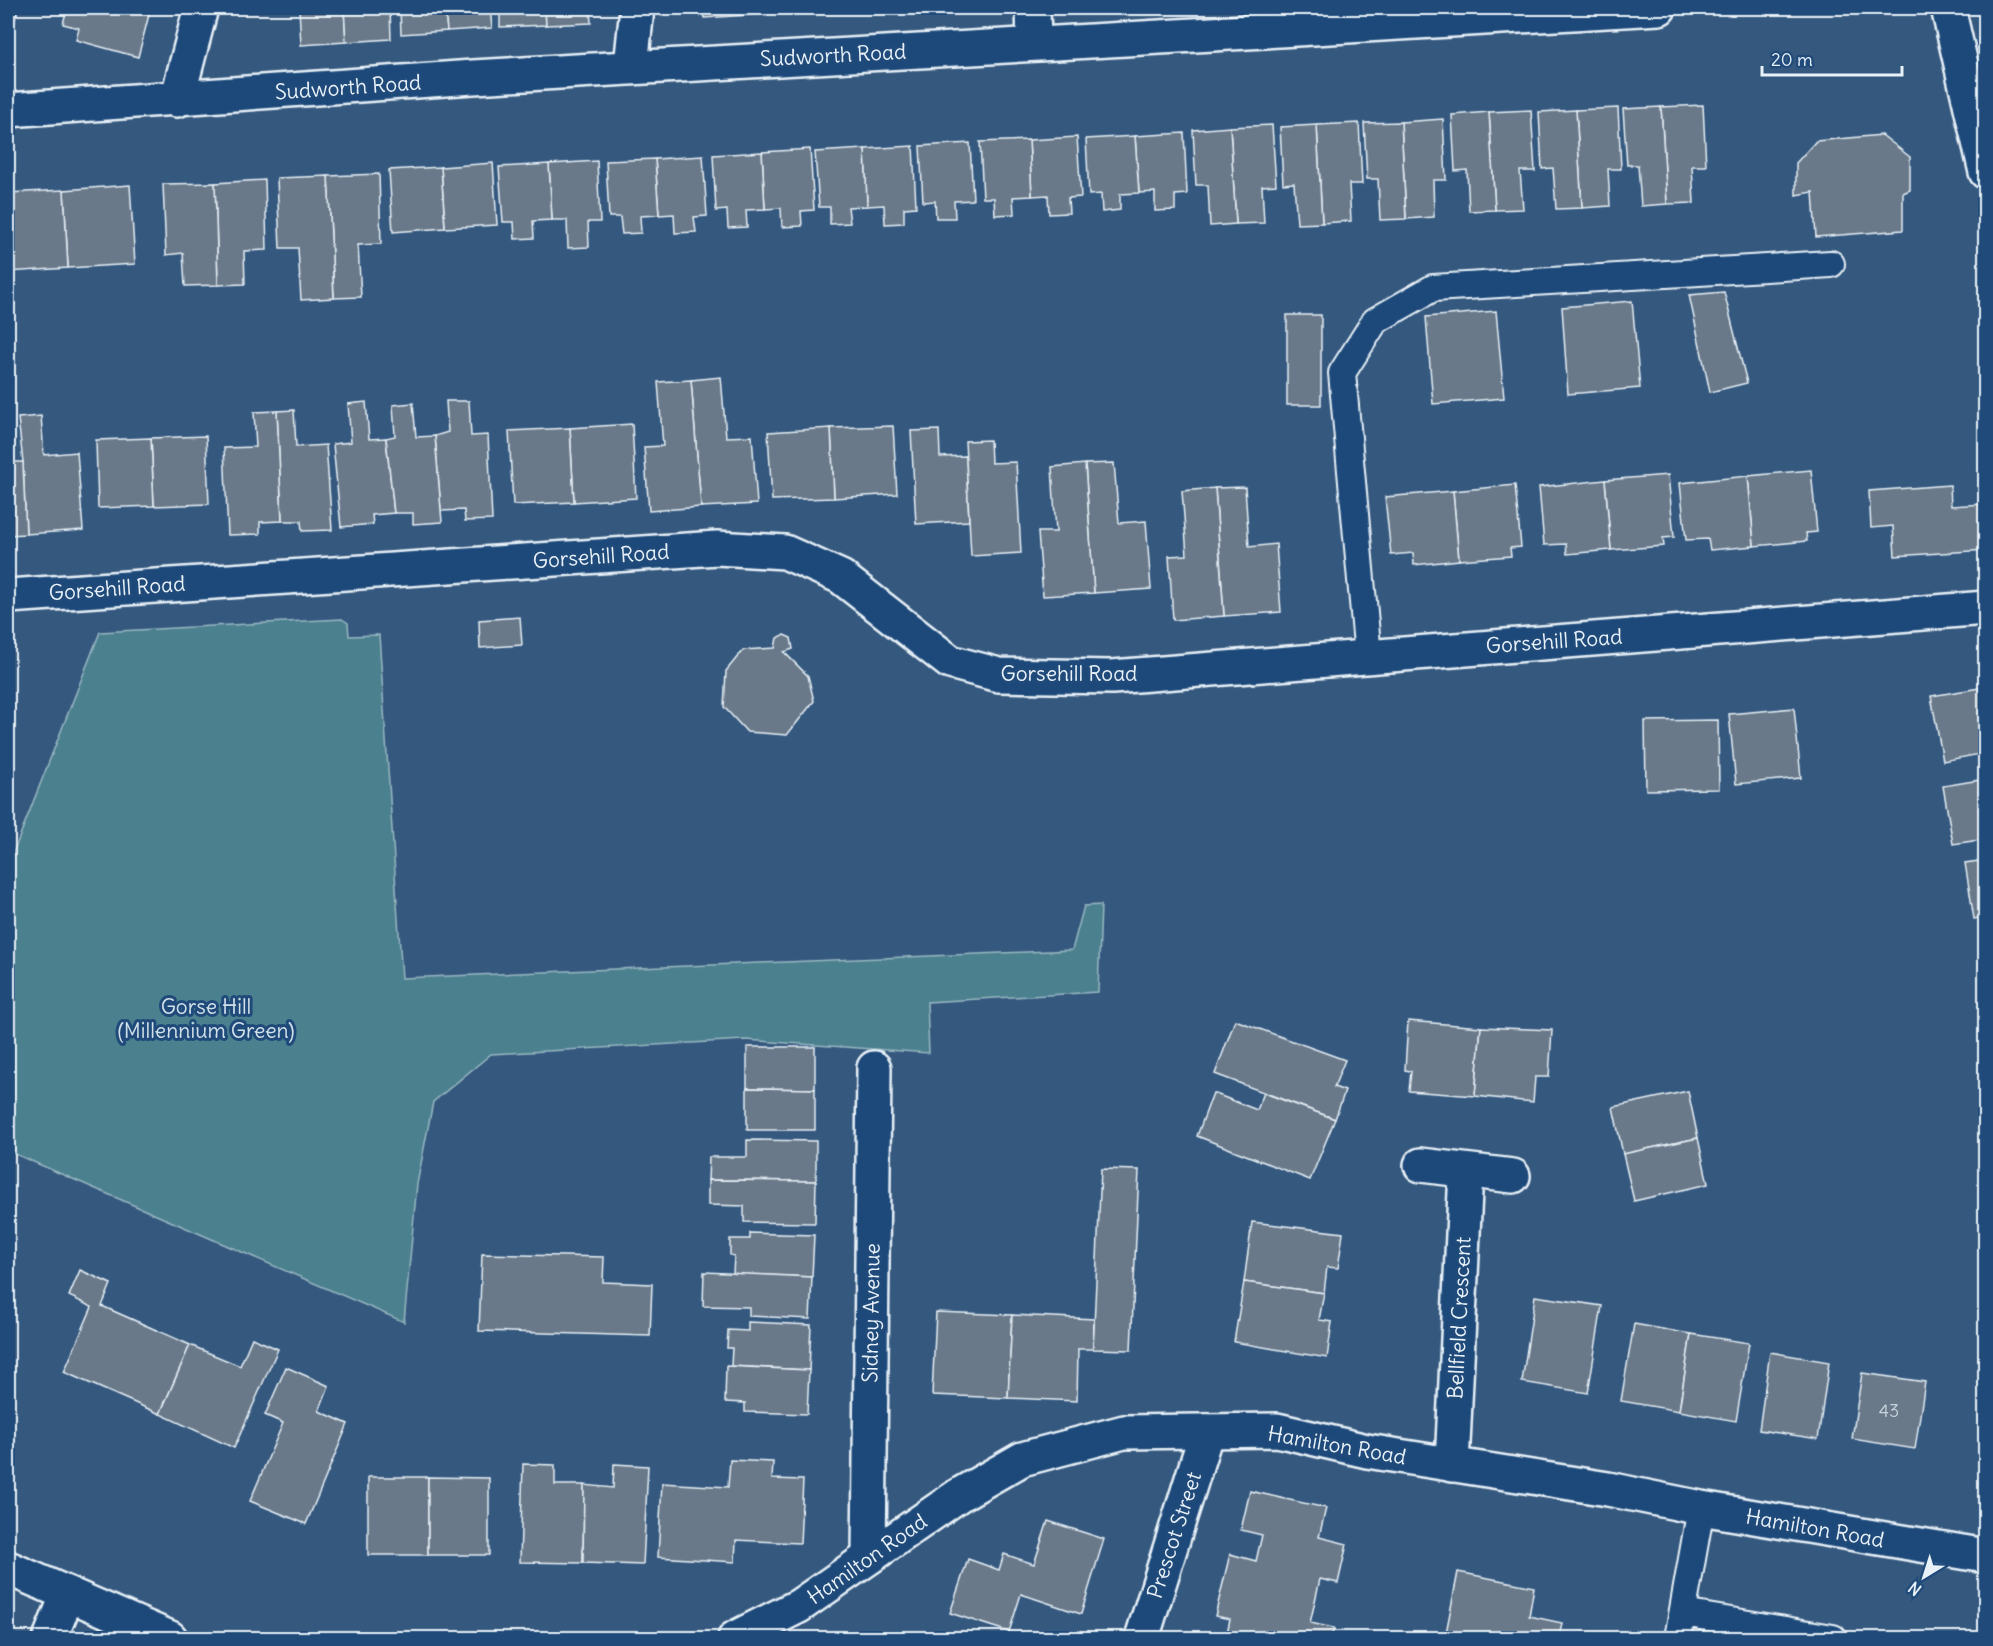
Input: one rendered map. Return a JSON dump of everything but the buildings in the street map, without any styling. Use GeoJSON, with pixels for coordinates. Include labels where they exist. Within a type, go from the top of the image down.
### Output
{"type":"FeatureCollection","features":[{"type":"Feature","properties":{"kind":"street"},"geometry":{"type":"LineString","coordinates":[[177,100],[201,8]]}},
{"type":"Feature","properties":{"kind":"street"},"geometry":{"type":"LineString","coordinates":[[631,68],[637,8]]}},
{"type":"Feature","properties":{"kind":"street"},"geometry":{"type":"LineString","coordinates":[[1033,8],[1034,43]]}},
{"type":"Feature","properties":{"kind":"street","name":"Sudworth Road"},"geometry":{"type":"LineString","coordinates":[[8,110],[1034,43],[1431,13],[1659,8]]}},
{"type":"Feature","properties":{"kind":"street"},"geometry":{"type":"LineString","coordinates":[[1948,8],[1973,53],[1986,172]]}},
{"type":"Feature","properties":{"kind":"street","name":"Gorsehill Road"},"geometry":{"type":"LineString","coordinates":[[8,596],[717,548],[785,552],[841,577],[950,662],[999,675],[1112,677],[1986,608]]}},
{"type":"Feature","properties":{"kind":"street","name":"Sidney Avenue"},"geometry":{"type":"LineString","coordinates":[[869,1557],[874,1068]]}},
{"type":"Feature","properties":{"kind":"street"},"geometry":{"type":"LineString","coordinates":[[1421,1165],[1513,1176]]}},
{"type":"Feature","properties":{"kind":"street","name":"Bellfield Crescent"},"geometry":{"type":"LineString","coordinates":[[1452,1465],[1466,1171]]}},
{"type":"Feature","properties":{"kind":"street","name":"Hamilton Road"},"geometry":{"type":"LineString","coordinates":[[735,1638],[798,1606],[959,1495],[1022,1459],[1124,1432],[1276,1430],[1367,1450],[1608,1489],[1701,1508],[1986,1557]]}},
{"type":"Feature","properties":{"kind":"street","name":"Prescot Street"},"geometry":{"type":"LineString","coordinates":[[1142,1638],[1207,1431]]}},
{"type":"Feature","properties":{"kind":"street"},"geometry":{"type":"LineString","coordinates":[[8,1568],[170,1638]]}},
{"type":"Feature","properties":{"kind":"street"},"geometry":{"type":"LineString","coordinates":[[50,1638],[68,1594]]}},
{"type":"Feature","properties":{"kind":"lane"},"geometry":{"type":"LineString","coordinates":[[1368,656],[1342,373],[1375,321],[1433,288],[1831,264]]}},
{"type":"Feature","properties":{"kind":"lane"},"geometry":{"type":"LineString","coordinates":[[1678,1638],[1701,1508]]}},
{"type":"Feature","properties":{"kind":"lane"},"geometry":{"type":"LineString","coordinates":[[1683,1613],[1833,1638]]}},
{"type":"Feature","properties":{"kind":"green space","name":"Gorse Hill (Millennium Green)"},"geometry":{"type":"Polygon","coordinates":[[[342,619],[348,623],[349,636],[379,635],[402,978],[1072,950],[1084,906],[1101,905],[1098,992],[927,1002],[929,1053],[745,1040],[491,1054],[433,1102],[417,1184],[404,1322],[8,1151],[8,866],[100,632],[342,619]]]}}]}
